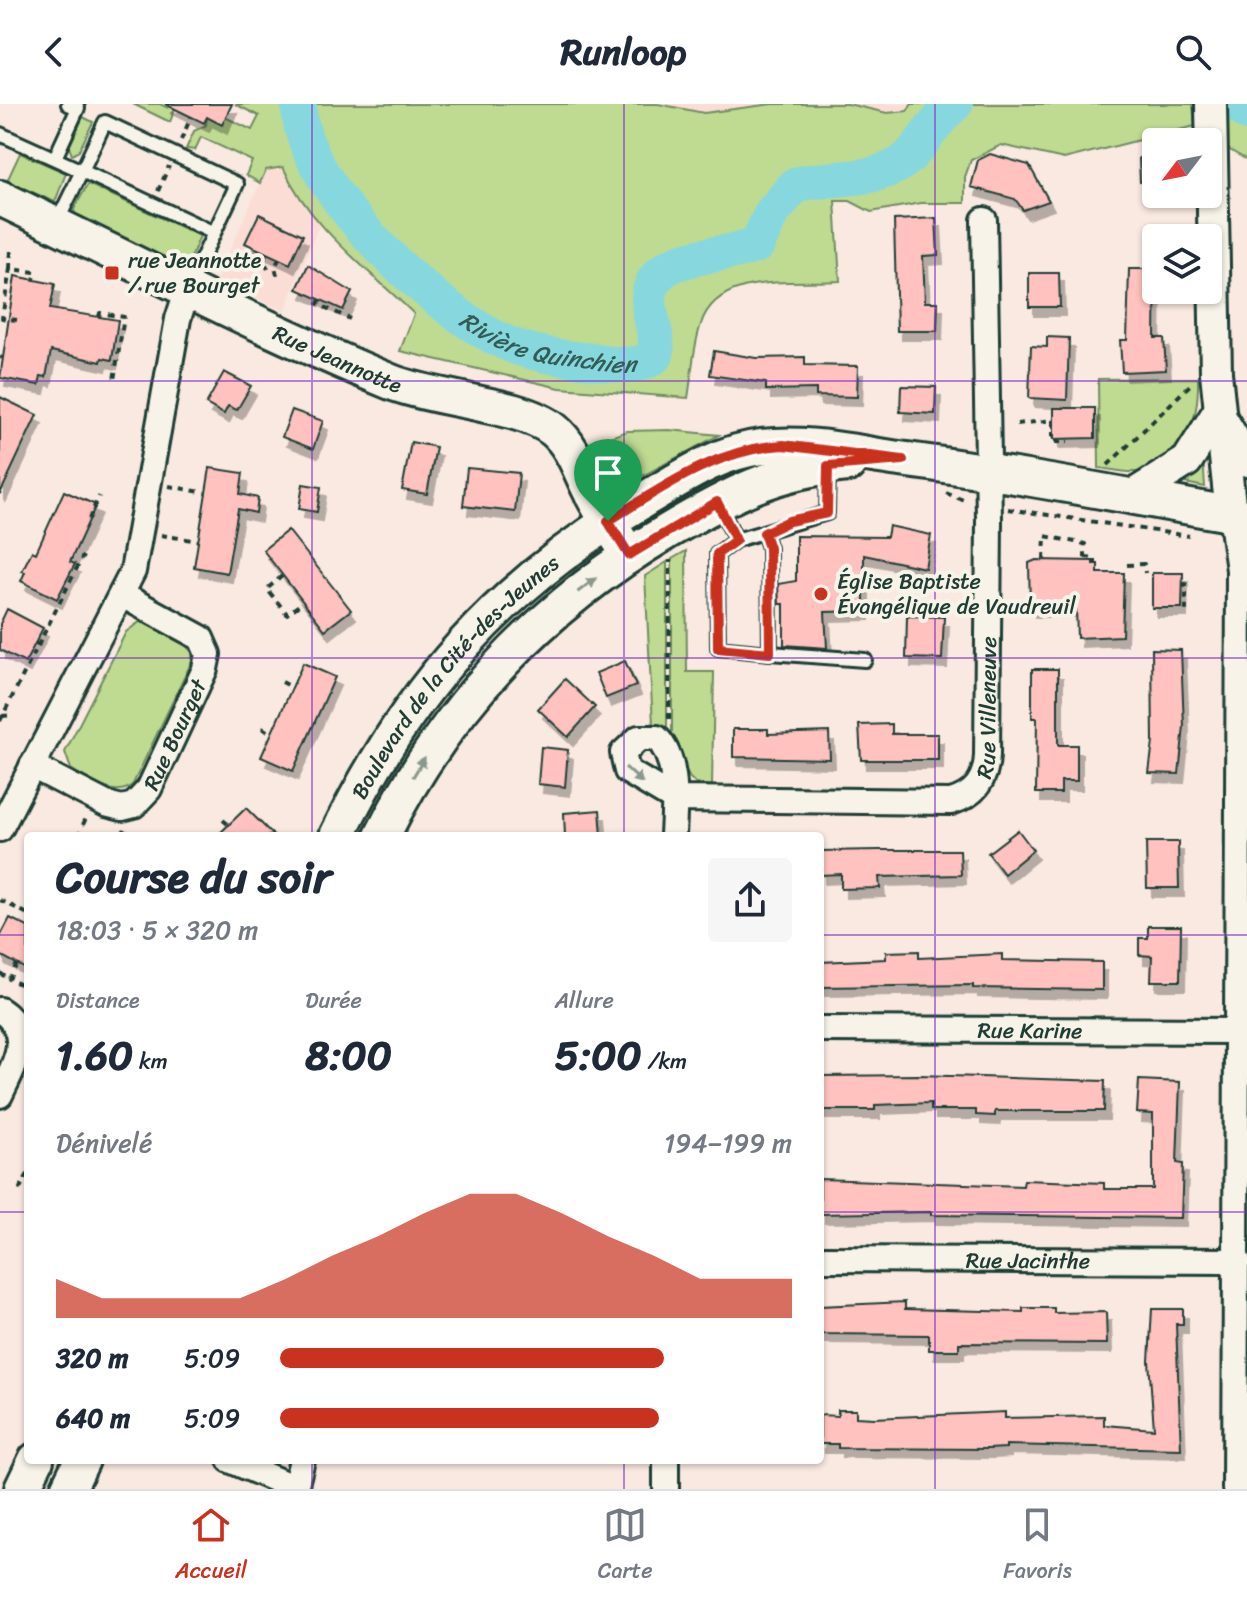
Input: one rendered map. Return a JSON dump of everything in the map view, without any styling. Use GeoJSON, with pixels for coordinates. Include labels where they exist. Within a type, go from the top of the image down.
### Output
{"type":"FeatureCollection","features":[{"type":"Feature","properties":{"kind":"main road","name":"Rue Jeannotte"},"geometry":{"type":"LineString","coordinates":[[0,198],[187,291],[395,383],[442,398],[525,415],[546,424],[568,446],[629,555]]}},
{"type":"Feature","properties":{"kind":"main road","name":"Boulevard de la Cité-des-Jeunes"},"geometry":{"type":"LineString","coordinates":[[339,832],[381,751],[439,669],[518,588],[608,521],[709,462],[745,449],[810,446],[987,472],[1239,516]]}},
{"type":"Feature","properties":{"kind":"main road","name":"Boulevard de la Cité-des-Jeunes"},"geometry":{"type":"LineString","coordinates":[[384,832],[425,757],[488,674],[546,617],[629,555],[717,502],[784,473],[903,460]]}},
{"type":"Feature","properties":{"kind":"main road"},"geometry":{"type":"LineString","coordinates":[[22,1489],[34,1464]]}},
{"type":"Feature","properties":{"kind":"main road"},"geometry":{"type":"LineString","coordinates":[[68,1489],[80,1464]]}},
{"type":"Feature","properties":{"kind":"street"},"geometry":{"type":"LineString","coordinates":[[1211,114],[1218,412],[1239,516],[1235,1489]]}},
{"type":"Feature","properties":{"kind":"street","name":"Rue Villeneuve"},"geometry":{"type":"LineString","coordinates":[[673,832],[674,799],[951,802],[978,787],[986,768],[987,755],[984,220]]}},
{"type":"Feature","properties":{"kind":"street"},"geometry":{"type":"LineString","coordinates":[[0,829],[122,595],[137,557],[178,319],[187,291]]}},
{"type":"Feature","properties":{"kind":"street"},"geometry":{"type":"LineString","coordinates":[[1218,412],[1247,461]]}},
{"type":"Feature","properties":{"kind":"street"},"geometry":{"type":"LineString","coordinates":[[1130,497],[1187,461],[1218,412]]}},
{"type":"Feature","properties":{"kind":"street","name":"Rue Bourget"},"geometry":{"type":"LineString","coordinates":[[32,766],[116,808],[134,805],[149,789],[205,669],[208,654],[201,638],[122,595]]}},
{"type":"Feature","properties":{"kind":"street"},"geometry":{"type":"LineString","coordinates":[[0,1010],[17,1026],[21,1047],[0,1095]]}},
{"type":"Feature","properties":{"kind":"street","name":"Rue Karine"},"geometry":{"type":"LineString","coordinates":[[824,1029],[1238,1031]]}},
{"type":"Feature","properties":{"kind":"street","name":"Rue Jacinthe"},"geometry":{"type":"LineString","coordinates":[[824,1259],[1238,1261]]}},
{"type":"Feature","properties":{"kind":"street"},"geometry":{"type":"LineString","coordinates":[[239,1464],[296,1489],[301,1464]]}},
{"type":"Feature","properties":{"kind":"street"},"geometry":{"type":"LineString","coordinates":[[666,1464],[666,1489]]}},
{"type":"Feature","properties":{"kind":"lane"},"geometry":{"type":"LineString","coordinates":[[55,158],[78,108],[68,104]]}},
{"type":"Feature","properties":{"kind":"lane"},"geometry":{"type":"LineString","coordinates":[[56,225],[105,122],[237,184],[187,291]]}},
{"type":"Feature","properties":{"kind":"lane"},"geometry":{"type":"LineString","coordinates":[[0,134],[214,233]]}},
{"type":"Feature","properties":{"kind":"lane"},"geometry":{"type":"LineString","coordinates":[[828,466],[827,513],[789,521],[764,533],[736,540],[717,554],[718,648],[865,660]]}},
{"type":"Feature","properties":{"kind":"lane"},"geometry":{"type":"LineString","coordinates":[[717,502],[736,540]]}},
{"type":"Feature","properties":{"kind":"lane"},"geometry":{"type":"LineString","coordinates":[[764,533],[769,548],[770,653]]}},
{"type":"Feature","properties":{"kind":"path"},"geometry":{"type":"LineString","coordinates":[[152,204],[191,117]]}},
{"type":"Feature","properties":{"kind":"path"},"geometry":{"type":"LineString","coordinates":[[11,249],[2,318],[17,320]]}},
{"type":"Feature","properties":{"kind":"path"},"geometry":{"type":"LineString","coordinates":[[266,253],[264,260],[268,269]]}},
{"type":"Feature","properties":{"kind":"path"},"geometry":{"type":"LineString","coordinates":[[277,275],[275,267],[279,259]]}},
{"type":"Feature","properties":{"kind":"path"},"geometry":{"type":"LineString","coordinates":[[10,269],[36,272],[34,279]]}},
{"type":"Feature","properties":{"kind":"path"},"geometry":{"type":"LineString","coordinates":[[320,300],[318,304],[350,319]]}},
{"type":"Feature","properties":{"kind":"path"},"geometry":{"type":"LineString","coordinates":[[99,317],[100,313],[124,317],[114,380]]}},
{"type":"Feature","properties":{"kind":"path"},"geometry":{"type":"LineString","coordinates":[[117,362],[124,363]]}},
{"type":"Feature","properties":{"kind":"path"},"geometry":{"type":"LineString","coordinates":[[1099,470],[1131,446],[1200,375]]}},
{"type":"Feature","properties":{"kind":"path"},"geometry":{"type":"LineString","coordinates":[[1017,424],[1054,420],[1053,442],[1068,442]]}},
{"type":"Feature","properties":{"kind":"path"},"geometry":{"type":"LineString","coordinates":[[168,486],[206,493]]}},
{"type":"Feature","properties":{"kind":"path"},"geometry":{"type":"LineString","coordinates":[[939,490],[971,502]]}},
{"type":"Feature","properties":{"kind":"path"},"geometry":{"type":"LineString","coordinates":[[89,519],[99,496]]}},
{"type":"Feature","properties":{"kind":"path"},"geometry":{"type":"LineString","coordinates":[[1006,509],[1197,537]]}},
{"type":"Feature","properties":{"kind":"path"},"geometry":{"type":"LineString","coordinates":[[160,535],[198,541]]}},
{"type":"Feature","properties":{"kind":"path"},"geometry":{"type":"LineString","coordinates":[[1044,559],[1045,536],[1060,537],[1085,544],[1085,559],[1095,558],[1095,564]]}},
{"type":"Feature","properties":{"kind":"path"},"geometry":{"type":"LineString","coordinates":[[1,718],[83,556]]}},
{"type":"Feature","properties":{"kind":"path"},"geometry":{"type":"LineString","coordinates":[[669,730],[670,558]]}},
{"type":"Feature","properties":{"kind":"path"},"geometry":{"type":"LineString","coordinates":[[1127,565],[1144,564],[1145,573]]}},
{"type":"Feature","properties":{"kind":"path"},"geometry":{"type":"LineString","coordinates":[[75,573],[81,576]]}},
{"type":"Feature","properties":{"kind":"path"},"geometry":{"type":"LineString","coordinates":[[282,576],[267,589],[287,614],[303,602]]}},
{"type":"Feature","properties":{"kind":"path"},"geometry":{"type":"LineString","coordinates":[[1183,585],[1186,584],[1186,613]]}},
{"type":"Feature","properties":{"kind":"path"},"geometry":{"type":"LineString","coordinates":[[282,682],[292,687]]}},
{"type":"Feature","properties":{"kind":"path"},"geometry":{"type":"LineString","coordinates":[[1,718],[12,715]]}},
{"type":"Feature","properties":{"kind":"path"},"geometry":{"type":"LineString","coordinates":[[262,728],[271,733]]}},
{"type":"Feature","properties":{"kind":"path"},"geometry":{"type":"LineString","coordinates":[[223,820],[229,825]]}},
{"type":"Feature","properties":{"kind":"path"},"geometry":{"type":"LineString","coordinates":[[0,900],[24,912]]}},
{"type":"Feature","properties":{"kind":"path"},"geometry":{"type":"LineString","coordinates":[[9,979],[17,964]]}},
{"type":"Feature","properties":{"kind":"path"},"geometry":{"type":"LineString","coordinates":[[0,973],[24,986]]}},
{"type":"Feature","properties":{"kind":"shaded area"},"geometry":{"type":"Polygon","coordinates":[[[658,104],[772,104],[704,113],[658,104]]]}},
{"type":"Feature","properties":{"kind":"shaded area"},"geometry":{"type":"Polygon","coordinates":[[[849,104],[912,104],[907,111],[887,113],[849,104]]]}},
{"type":"Feature","properties":{"kind":"shaded area"},"geometry":{"type":"Polygon","coordinates":[[[283,167],[302,202],[320,223],[285,311],[216,280],[266,170],[283,167]]]}},
{"type":"Feature","properties":{"kind":"green space"},"geometry":{"type":"Polygon","coordinates":[[[133,104],[160,104],[168,108],[170,104],[175,108],[170,122],[133,104]]]}},
{"type":"Feature","properties":{"kind":"green space"},"geometry":{"type":"Polygon","coordinates":[[[235,104],[658,104],[704,113],[772,104],[848,104],[887,113],[907,111],[912,104],[1193,104],[1195,126],[1142,128],[1142,139],[1064,159],[1001,145],[971,160],[965,177],[965,203],[921,203],[871,212],[850,201],[835,201],[840,281],[761,284],[724,295],[710,307],[701,324],[688,398],[560,388],[400,351],[414,314],[324,228],[294,189],[283,167],[266,170],[260,183],[246,175],[252,161],[201,137],[195,150],[186,149],[194,131],[206,125],[207,117],[221,124],[225,117],[252,130],[259,116],[235,104]]]}},
{"type":"Feature","properties":{"kind":"green space"},"geometry":{"type":"Polygon","coordinates":[[[1226,104],[1247,104],[1247,160],[1228,149],[1226,104]]]}},
{"type":"Feature","properties":{"kind":"green space"},"geometry":{"type":"Polygon","coordinates":[[[83,117],[93,122],[79,151],[72,155],[69,147],[83,117]]]}},
{"type":"Feature","properties":{"kind":"green space"},"geometry":{"type":"Polygon","coordinates":[[[20,153],[66,173],[55,202],[7,181],[20,153]]]}},
{"type":"Feature","properties":{"kind":"green space"},"geometry":{"type":"Polygon","coordinates":[[[88,184],[200,236],[186,269],[183,271],[75,216],[74,209],[88,184]]]}},
{"type":"Feature","properties":{"kind":"green space"},"geometry":{"type":"Polygon","coordinates":[[[1198,378],[1192,424],[1178,451],[1167,461],[1136,472],[1099,468],[1098,379],[1198,378]]]}},
{"type":"Feature","properties":{"kind":"green space"},"geometry":{"type":"Polygon","coordinates":[[[669,430],[719,435],[622,487],[616,485],[591,444],[627,431],[669,430]]]}},
{"type":"Feature","properties":{"kind":"green space"},"geometry":{"type":"Polygon","coordinates":[[[1203,456],[1205,487],[1180,482],[1203,456]]]}},
{"type":"Feature","properties":{"kind":"green space"},"geometry":{"type":"Polygon","coordinates":[[[764,460],[766,466],[647,528],[641,519],[710,475],[764,460]]]}},
{"type":"Feature","properties":{"kind":"green space"},"geometry":{"type":"Polygon","coordinates":[[[686,551],[687,672],[714,672],[712,786],[696,784],[689,777],[672,733],[672,559],[686,551]]]}},
{"type":"Feature","properties":{"kind":"green space"},"geometry":{"type":"Polygon","coordinates":[[[667,562],[667,729],[653,724],[645,576],[667,562]]]}},
{"type":"Feature","properties":{"kind":"green space"},"geometry":{"type":"Polygon","coordinates":[[[141,621],[184,644],[192,652],[192,661],[133,784],[126,789],[110,789],[71,769],[65,752],[126,632],[141,621]]]}},
{"type":"Feature","properties":{"kind":"building"},"geometry":{"type":"Polygon","coordinates":[[[165,104],[232,104],[222,125],[207,117],[204,123],[165,104]]]}},
{"type":"Feature","properties":{"kind":"building"},"geometry":{"type":"Polygon","coordinates":[[[990,154],[1029,165],[1049,201],[1023,210],[1015,199],[971,187],[978,160],[990,154]]]}},
{"type":"Feature","properties":{"kind":"building"},"geometry":{"type":"Polygon","coordinates":[[[1139,158],[1142,158],[1142,182],[1140,182],[1139,158]]]}},
{"type":"Feature","properties":{"kind":"building"},"geometry":{"type":"Polygon","coordinates":[[[259,214],[303,235],[290,264],[245,243],[259,214]]]}},
{"type":"Feature","properties":{"kind":"building"},"geometry":{"type":"Polygon","coordinates":[[[936,218],[938,255],[923,256],[925,302],[938,302],[937,331],[897,331],[894,220],[936,218]]]}},
{"type":"Feature","properties":{"kind":"building"},"geometry":{"type":"Polygon","coordinates":[[[308,265],[352,292],[343,310],[297,289],[308,265]]]}},
{"type":"Feature","properties":{"kind":"building"},"geometry":{"type":"Polygon","coordinates":[[[1129,269],[1142,269],[1142,304],[1155,304],[1155,338],[1164,338],[1166,370],[1122,372],[1120,340],[1127,340],[1129,269]]]}},
{"type":"Feature","properties":{"kind":"building"},"geometry":{"type":"Polygon","coordinates":[[[1029,273],[1059,273],[1060,307],[1029,307],[1029,273]]]}},
{"type":"Feature","properties":{"kind":"building"},"geometry":{"type":"Polygon","coordinates":[[[15,276],[55,284],[50,309],[118,320],[112,360],[102,358],[101,362],[51,351],[46,377],[41,376],[39,385],[0,378],[15,276]]]}},
{"type":"Feature","properties":{"kind":"building"},"geometry":{"type":"Polygon","coordinates":[[[1047,337],[1069,338],[1067,400],[1029,398],[1031,346],[1047,347],[1047,337]]]}},
{"type":"Feature","properties":{"kind":"building"},"geometry":{"type":"Polygon","coordinates":[[[714,351],[756,358],[805,357],[805,365],[858,366],[857,397],[816,396],[816,389],[766,390],[766,383],[710,375],[714,351]]]}},
{"type":"Feature","properties":{"kind":"building"},"geometry":{"type":"Polygon","coordinates":[[[224,372],[251,386],[237,410],[228,406],[224,414],[206,404],[224,372]]]}},
{"type":"Feature","properties":{"kind":"building"},"geometry":{"type":"Polygon","coordinates":[[[901,386],[936,387],[935,414],[900,412],[901,386]]]}},
{"type":"Feature","properties":{"kind":"building"},"geometry":{"type":"Polygon","coordinates":[[[0,397],[37,415],[0,494],[0,397]]]}},
{"type":"Feature","properties":{"kind":"building"},"geometry":{"type":"Polygon","coordinates":[[[1054,408],[1095,408],[1095,438],[1054,439],[1054,408]]]}},
{"type":"Feature","properties":{"kind":"building"},"geometry":{"type":"Polygon","coordinates":[[[292,410],[323,421],[313,449],[282,437],[292,410]]]}},
{"type":"Feature","properties":{"kind":"building"},"geometry":{"type":"Polygon","coordinates":[[[411,442],[436,447],[427,494],[402,490],[411,442]]]}},
{"type":"Feature","properties":{"kind":"building"},"geometry":{"type":"Polygon","coordinates":[[[210,468],[243,473],[240,494],[258,498],[256,513],[238,509],[227,573],[194,567],[210,468]]]}},
{"type":"Feature","properties":{"kind":"building"},"geometry":{"type":"Polygon","coordinates":[[[467,468],[519,473],[515,512],[463,506],[467,468]]]}},
{"type":"Feature","properties":{"kind":"building"},"geometry":{"type":"Polygon","coordinates":[[[303,484],[321,487],[317,512],[299,509],[303,484]]]}},
{"type":"Feature","properties":{"kind":"building"},"geometry":{"type":"Polygon","coordinates":[[[64,491],[96,505],[70,562],[75,564],[57,599],[21,581],[25,572],[22,571],[32,551],[36,553],[64,491]]]}},
{"type":"Feature","properties":{"kind":"building","name":"Église Baptiste Évangélique de Vaudreuil"},"geometry":{"type":"Polygon","coordinates":[[[889,526],[931,535],[925,568],[864,555],[864,611],[825,612],[827,648],[784,645],[784,604],[779,604],[778,584],[796,581],[796,536],[887,537],[889,526]]]}},
{"type":"Feature","properties":{"kind":"building"},"geometry":{"type":"Polygon","coordinates":[[[288,530],[351,610],[325,630],[263,550],[288,530]]]}},
{"type":"Feature","properties":{"kind":"building"},"geometry":{"type":"Polygon","coordinates":[[[1036,560],[1093,561],[1093,564],[1098,564],[1098,573],[1124,573],[1122,636],[1077,638],[1076,608],[1030,608],[1029,563],[1036,560]]]}},
{"type":"Feature","properties":{"kind":"building"},"geometry":{"type":"Polygon","coordinates":[[[1152,573],[1183,573],[1182,608],[1152,608],[1152,573]]]}},
{"type":"Feature","properties":{"kind":"building"},"geometry":{"type":"Polygon","coordinates":[[[7,609],[43,628],[25,663],[0,650],[0,624],[7,609]]]}},
{"type":"Feature","properties":{"kind":"building"},"geometry":{"type":"Polygon","coordinates":[[[907,616],[944,617],[942,659],[906,658],[907,616]]]}},
{"type":"Feature","properties":{"kind":"building"},"geometry":{"type":"Polygon","coordinates":[[[1152,649],[1181,650],[1184,726],[1179,774],[1149,773],[1153,742],[1152,649]]]}},
{"type":"Feature","properties":{"kind":"building"},"geometry":{"type":"Polygon","coordinates":[[[625,661],[636,686],[606,698],[596,673],[625,661]]]}},
{"type":"Feature","properties":{"kind":"building"},"geometry":{"type":"Polygon","coordinates":[[[303,663],[335,677],[293,771],[261,757],[303,663]]]}},
{"type":"Feature","properties":{"kind":"building"},"geometry":{"type":"Polygon","coordinates":[[[1032,669],[1058,669],[1058,745],[1077,745],[1077,781],[1061,781],[1061,793],[1036,793],[1037,718],[1032,718],[1032,669]]]}},
{"type":"Feature","properties":{"kind":"building"},"geometry":{"type":"Polygon","coordinates":[[[565,679],[595,707],[568,737],[538,709],[565,679]]]}},
{"type":"Feature","properties":{"kind":"building"},"geometry":{"type":"Polygon","coordinates":[[[892,724],[892,734],[938,734],[938,760],[861,760],[859,725],[892,724]]]}},
{"type":"Feature","properties":{"kind":"building"},"geometry":{"type":"Polygon","coordinates":[[[733,729],[768,729],[768,734],[829,732],[830,759],[733,757],[733,729]]]}},
{"type":"Feature","properties":{"kind":"building"},"geometry":{"type":"Polygon","coordinates":[[[541,747],[568,750],[565,787],[538,784],[541,747]]]}},
{"type":"Feature","properties":{"kind":"building"},"geometry":{"type":"Polygon","coordinates":[[[246,808],[270,832],[221,832],[246,808]]]}},
{"type":"Feature","properties":{"kind":"building"},"geometry":{"type":"Polygon","coordinates":[[[600,810],[602,832],[565,832],[564,813],[600,810]]]}},
{"type":"Feature","properties":{"kind":"building"},"geometry":{"type":"Polygon","coordinates":[[[1018,830],[1033,850],[1004,874],[988,853],[1018,830]]]}},
{"type":"Feature","properties":{"kind":"building"},"geometry":{"type":"Polygon","coordinates":[[[1146,842],[1178,842],[1179,888],[1147,888],[1146,842]]]}},
{"type":"Feature","properties":{"kind":"building"},"geometry":{"type":"Polygon","coordinates":[[[960,850],[961,875],[879,877],[880,888],[841,889],[841,874],[824,875],[824,851],[960,850]]]}},
{"type":"Feature","properties":{"kind":"building"},"geometry":{"type":"Polygon","coordinates":[[[10,918],[24,925],[24,968],[0,955],[0,937],[10,918]]]}},
{"type":"Feature","properties":{"kind":"building"},"geometry":{"type":"Polygon","coordinates":[[[1148,926],[1181,926],[1180,981],[1151,981],[1152,956],[1139,955],[1139,938],[1148,938],[1148,926]]]}},
{"type":"Feature","properties":{"kind":"building"},"geometry":{"type":"Polygon","coordinates":[[[919,951],[919,958],[1002,954],[1002,960],[1102,962],[1102,990],[973,988],[973,985],[824,987],[824,962],[886,959],[886,952],[919,951]]]}},
{"type":"Feature","properties":{"kind":"building"},"geometry":{"type":"Polygon","coordinates":[[[919,1075],[1105,1081],[1104,1111],[995,1111],[995,1116],[976,1115],[976,1110],[931,1110],[931,1103],[875,1105],[875,1110],[824,1110],[824,1076],[919,1075]]]}},
{"type":"Feature","properties":{"kind":"building"},"geometry":{"type":"Polygon","coordinates":[[[1139,1080],[1180,1082],[1177,1163],[1183,1164],[1181,1218],[931,1215],[931,1212],[824,1214],[824,1179],[1023,1186],[1024,1180],[1104,1183],[1104,1189],[1153,1189],[1153,1114],[1137,1113],[1139,1080]]]}},
{"type":"Feature","properties":{"kind":"building"},"geometry":{"type":"Polygon","coordinates":[[[905,1302],[905,1309],[1023,1312],[1023,1308],[1054,1308],[1054,1313],[1106,1312],[1107,1344],[959,1343],[959,1350],[929,1350],[929,1335],[824,1334],[824,1306],[905,1302]]]}},
{"type":"Feature","properties":{"kind":"building"},"geometry":{"type":"Polygon","coordinates":[[[1152,1309],[1183,1309],[1183,1324],[1176,1324],[1181,1449],[1006,1445],[1006,1448],[988,1449],[838,1448],[838,1444],[824,1444],[824,1415],[838,1416],[838,1410],[856,1410],[856,1417],[874,1418],[1005,1412],[1005,1418],[1104,1416],[1104,1425],[1154,1429],[1149,1361],[1152,1309]]]}},
{"type":"Feature","properties":{"kind":"waterway","name":"Rivière Quinchien"},"geometry":{"type":"LineString","coordinates":[[299,104],[305,137],[322,174],[380,248],[416,282],[488,334],[519,348],[625,365],[641,363],[656,355],[649,300],[653,284],[662,272],[691,259],[757,245],[771,214],[795,185],[871,175],[898,165],[910,156],[955,104]]}},
{"type":"Feature","properties":{"kind":"waterway","name":"Rivière Quinchien"},"geometry":{"type":"LineString","coordinates":[[1237,104],[1247,113]]}},
{"type":"Feature","properties":{"kind":"place","name":"rue Jeannotte / rue Bourget"},"geometry":{"type":"Point","coordinates":[112,273]}},
{"type":"Feature","properties":{"kind":"place","name":"Église Baptiste Évangélique de Vaudreuil"},"geometry":{"type":"Point","coordinates":[821,594]}},
{"type":"Feature","properties":{"kind":"route"},"geometry":{"type":"LineString","coordinates":[[810,446],[903,460],[828,466],[827,513],[789,521],[764,533],[769,548],[770,653],[718,648],[717,554],[721,548],[736,540],[717,502],[629,555],[608,521],[709,462],[745,449],[810,446]]}}]}
